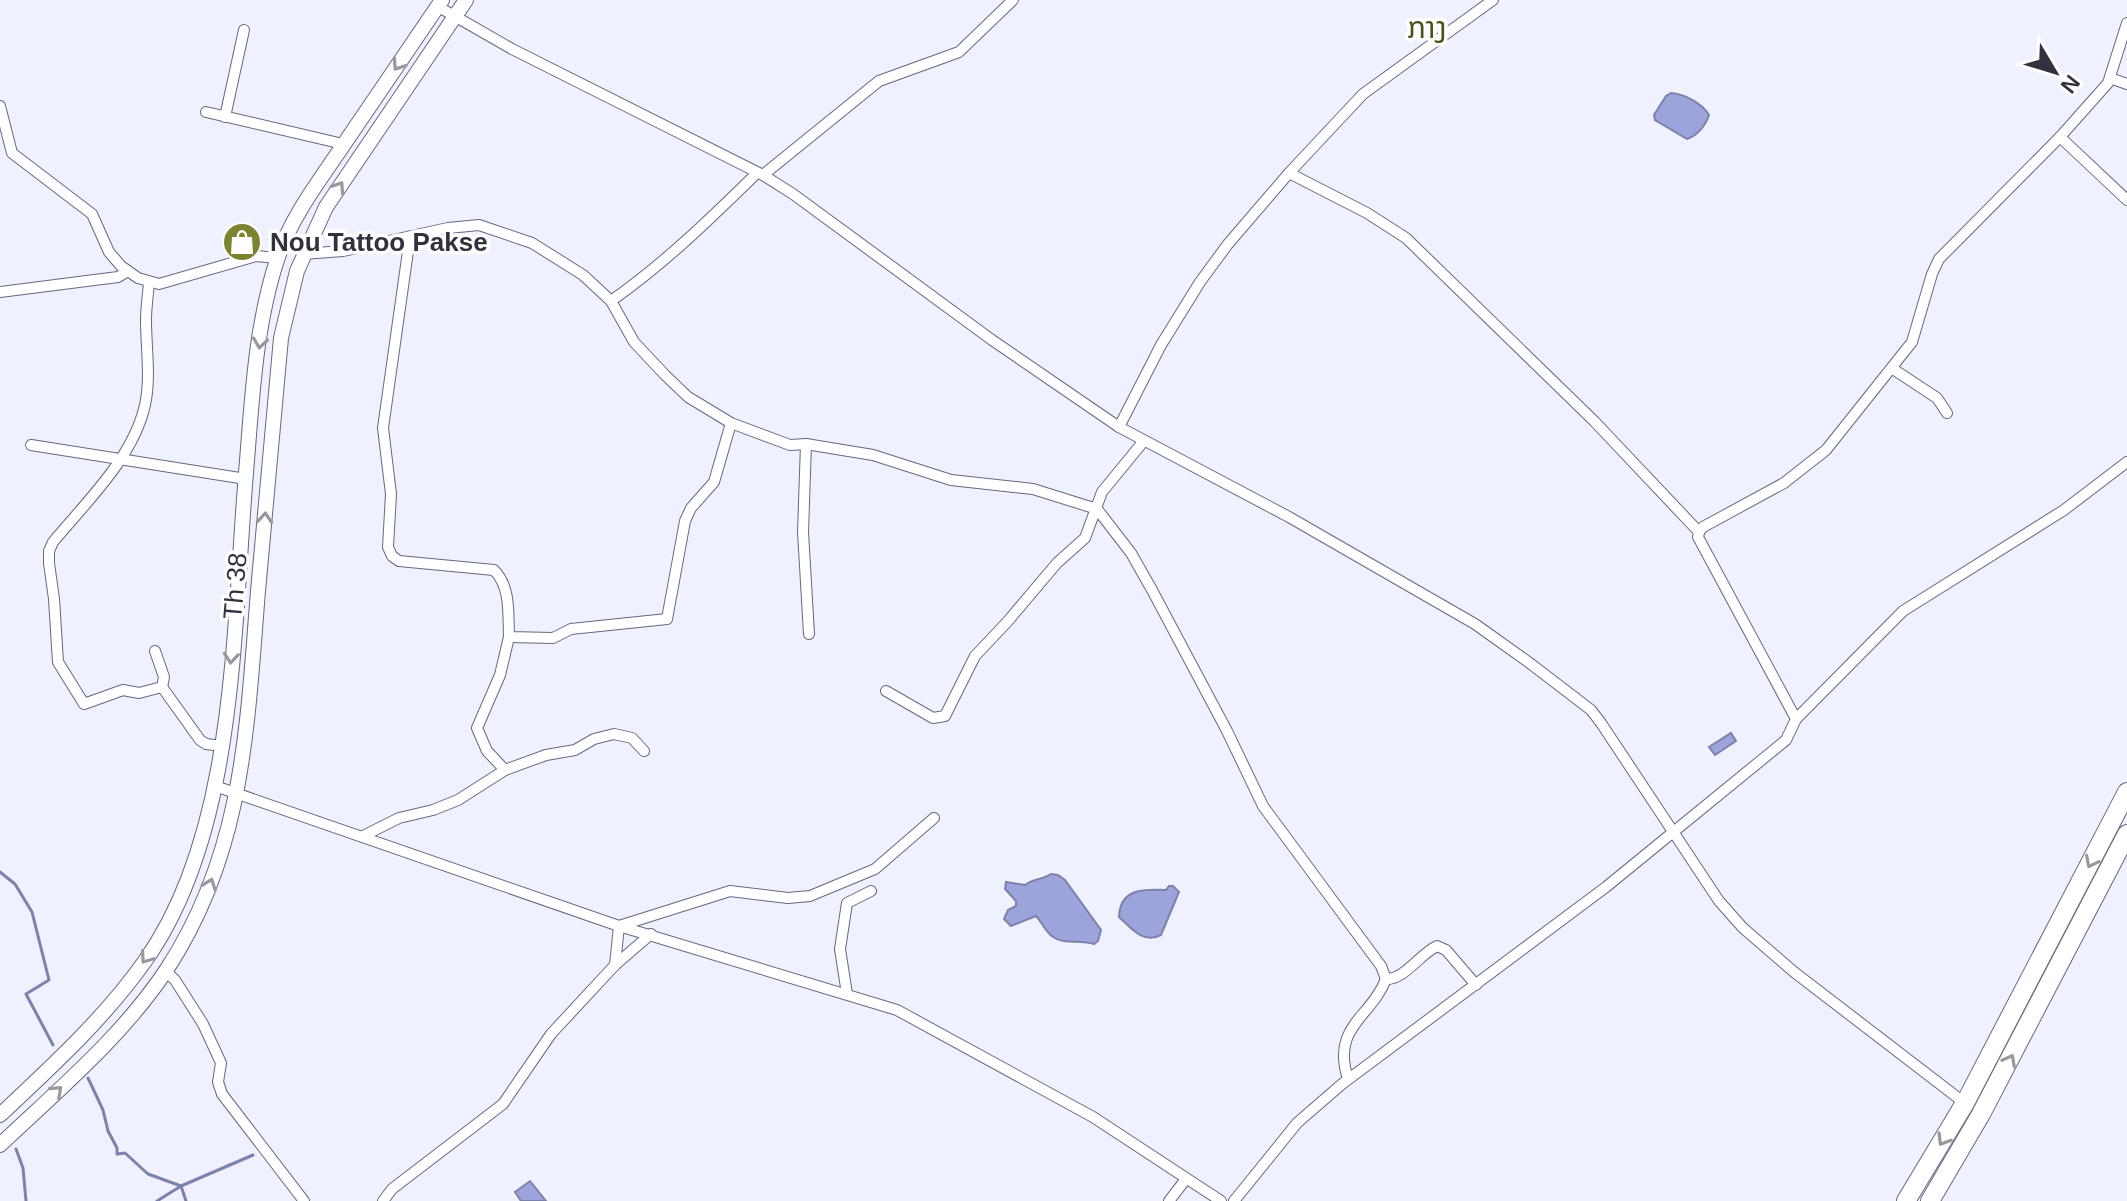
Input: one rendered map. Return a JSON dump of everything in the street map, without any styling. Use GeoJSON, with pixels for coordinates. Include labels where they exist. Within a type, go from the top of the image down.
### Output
{"type":"FeatureCollection","features":[{"type":"Feature","properties":{"kind":"highway"},"geometry":{"type":"LineString","coordinates":[[1930,1201],[2127,792]]}},
{"type":"Feature","properties":{"kind":"highway"},"geometry":{"type":"LineString","coordinates":[[1906,1201],[1973,1109],[2127,834]]}},
{"type":"Feature","properties":{"kind":"street","name":"Th 38"},"geometry":{"type":"LineString","coordinates":[[0,1145],[83,1067],[121,1026],[165,971],[205,897],[225,844],[245,753],[286,309],[303,254],[326,207],[466,0]]}},
{"type":"Feature","properties":{"kind":"street"},"geometry":{"type":"LineString","coordinates":[[611,301],[687,242],[760,174],[879,81],[959,52],[1013,0]]}},
{"type":"Feature","properties":{"kind":"street"},"geometry":{"type":"LineString","coordinates":[[1119,427],[1161,345],[1200,282],[1289,173],[1363,94],[1493,0]]}},
{"type":"Feature","properties":{"kind":"street","name":"Th 38"},"geometry":{"type":"LineString","coordinates":[[0,1115],[96,1021],[145,961],[166,928],[186,885],[203,836],[222,746],[254,385],[265,306],[277,258],[289,229],[343,144],[440,3]]}},
{"type":"Feature","properties":{"kind":"street"},"geometry":{"type":"LineString","coordinates":[[440,3],[455,16],[512,49],[760,174],[793,194],[992,340],[1119,427],[1289,517],[1475,624],[1531,664],[1596,716],[1719,901],[1743,928],[1794,972],[1973,1109]]}},
{"type":"Feature","properties":{"kind":"street"},"geometry":{"type":"LineString","coordinates":[[1796,719],[1698,537],[1699,532],[1784,483],[1826,450],[1912,342],[1939,259],[2060,137],[2110,78],[2127,23]]}},
{"type":"Feature","properties":{"kind":"street"},"geometry":{"type":"LineString","coordinates":[[225,117],[244,30]]}},
{"type":"Feature","properties":{"kind":"street"},"geometry":{"type":"LineString","coordinates":[[2110,78],[2127,84]]}},
{"type":"Feature","properties":{"kind":"street"},"geometry":{"type":"LineString","coordinates":[[0,106],[12,153],[92,214],[109,252],[128,271],[149,283],[180,280],[256,256],[277,258]]}},
{"type":"Feature","properties":{"kind":"street"},"geometry":{"type":"LineString","coordinates":[[206,112],[343,144]]}},
{"type":"Feature","properties":{"kind":"street"},"geometry":{"type":"LineString","coordinates":[[2060,137],[2127,200]]}},
{"type":"Feature","properties":{"kind":"street"},"geometry":{"type":"LineString","coordinates":[[0,158],[12,153]]}},
{"type":"Feature","properties":{"kind":"street"},"geometry":{"type":"LineString","coordinates":[[1289,173],[1367,213],[1406,238],[1600,427],[1699,532]]}},
{"type":"Feature","properties":{"kind":"street"},"geometry":{"type":"LineString","coordinates":[[303,254],[343,251],[448,228],[479,225],[532,243],[562,260],[611,301],[634,342],[665,375],[688,397],[731,423],[790,445],[806,444],[873,455],[951,480],[1033,489],[1097,509],[1131,553],[1152,590],[1263,806],[1381,966],[1386,979]]}},
{"type":"Feature","properties":{"kind":"street"},"geometry":{"type":"LineString","coordinates":[[410,237],[383,428],[391,494],[388,547],[392,556],[399,561],[494,570],[501,577],[506,593],[509,637],[500,675],[477,728],[487,751],[505,770]]}},
{"type":"Feature","properties":{"kind":"street"},"geometry":{"type":"LineString","coordinates":[[0,292],[118,277],[128,271]]}},
{"type":"Feature","properties":{"kind":"street"},"geometry":{"type":"LineString","coordinates":[[149,283],[146,318],[148,367],[145,404],[138,427],[120,460],[49,551],[58,662],[84,704],[123,690],[139,693],[162,687]]}},
{"type":"Feature","properties":{"kind":"street"},"geometry":{"type":"LineString","coordinates":[[265,306],[286,309]]}},
{"type":"Feature","properties":{"kind":"street"},"geometry":{"type":"LineString","coordinates":[[1893,369],[1937,398],[1947,413]]}},
{"type":"Feature","properties":{"kind":"street"},"geometry":{"type":"LineString","coordinates":[[509,637],[553,638],[571,629],[667,619],[685,521],[691,508],[714,482],[731,423]]}},
{"type":"Feature","properties":{"kind":"street"},"geometry":{"type":"LineString","coordinates":[[886,691],[933,718],[945,716],[975,656],[1057,563],[1085,538],[1102,492],[1143,442]]}},
{"type":"Feature","properties":{"kind":"street"},"geometry":{"type":"LineString","coordinates":[[806,444],[803,532],[809,634]]}},
{"type":"Feature","properties":{"kind":"street"},"geometry":{"type":"LineString","coordinates":[[31,445],[246,479]]}},
{"type":"Feature","properties":{"kind":"street"},"geometry":{"type":"LineString","coordinates":[[1234,1201],[1297,1123],[1348,1079],[1675,832],[1786,740],[1796,719],[1903,611],[2064,510],[2127,462]]}},
{"type":"Feature","properties":{"kind":"street"},"geometry":{"type":"LineString","coordinates":[[155,651],[164,677],[162,687],[200,740],[222,746]]}},
{"type":"Feature","properties":{"kind":"street"},"geometry":{"type":"LineString","coordinates":[[363,836],[399,818],[458,800],[505,770],[546,755],[575,750],[594,739],[614,734],[632,738],[644,751]]}},
{"type":"Feature","properties":{"kind":"street"},"geometry":{"type":"LineString","coordinates":[[215,786],[619,926],[897,1010],[1093,1117],[1221,1201]]}},
{"type":"Feature","properties":{"kind":"street"},"geometry":{"type":"LineString","coordinates":[[619,926],[730,891],[788,898],[810,896],[875,869],[934,818]]}},
{"type":"Feature","properties":{"kind":"street"},"geometry":{"type":"LineString","coordinates":[[847,994],[840,949],[847,903],[871,891]]}},
{"type":"Feature","properties":{"kind":"street"},"geometry":{"type":"LineString","coordinates":[[615,965],[619,926]]}},
{"type":"Feature","properties":{"kind":"street"},"geometry":{"type":"LineString","coordinates":[[383,1201],[392,1189],[503,1104],[551,1034],[615,965],[651,934]]}},
{"type":"Feature","properties":{"kind":"street"},"geometry":{"type":"LineString","coordinates":[[1348,1079],[1343,1063],[1349,1032],[1386,979],[1400,976],[1419,957],[1437,946],[1446,950],[1476,985]]}},
{"type":"Feature","properties":{"kind":"street"},"geometry":{"type":"LineString","coordinates":[[165,971],[175,980],[203,1024],[221,1063],[218,1082],[222,1094],[304,1201]]}},
{"type":"Feature","properties":{"kind":"street"},"geometry":{"type":"LineString","coordinates":[[1169,1201],[1186,1179]]}},
{"type":"Feature","properties":{"kind":"water"},"geometry":{"type":"Polygon","coordinates":[[[1671,93],[1692,100],[1709,115],[1701,130],[1687,139],[1655,120],[1654,115],[1671,93]]]}},
{"type":"Feature","properties":{"kind":"water"},"geometry":{"type":"Polygon","coordinates":[[[1731,733],[1736,741],[1715,755],[1709,747],[1731,733]]]}},
{"type":"Feature","properties":{"kind":"water"},"geometry":{"type":"Polygon","coordinates":[[[1051,874],[1065,880],[1101,930],[1094,944],[1057,939],[1048,933],[1036,916],[1011,926],[1004,919],[1008,910],[1016,906],[1016,901],[1005,889],[1006,882],[1025,885],[1051,874]]]}},
{"type":"Feature","properties":{"kind":"water"},"geometry":{"type":"Polygon","coordinates":[[[1169,886],[1179,892],[1161,935],[1143,936],[1119,917],[1120,907],[1129,895],[1142,890],[1166,890],[1169,886]]]}},
{"type":"Feature","properties":{"kind":"water"},"geometry":{"type":"Polygon","coordinates":[[[530,1181],[546,1201],[521,1201],[515,1192],[530,1181]]]}},
{"type":"Feature","properties":{"kind":"waterway"},"geometry":{"type":"LineString","coordinates":[[0,872],[15,884],[32,912],[49,980],[26,994],[53,1045]]}},
{"type":"Feature","properties":{"kind":"waterway"},"geometry":{"type":"LineString","coordinates":[[88,1078],[103,1110],[117,1154],[125,1153],[148,1174],[181,1186],[186,1201]]}},
{"type":"Feature","properties":{"kind":"waterway"},"geometry":{"type":"LineString","coordinates":[[16,1149],[23,1168],[26,1201]]}},
{"type":"Feature","properties":{"kind":"waterway"},"geometry":{"type":"LineString","coordinates":[[157,1201],[181,1186],[253,1155]]}},
{"type":"Feature","properties":{"kind":"place","name":"Nou Tattoo Pakse"},"geometry":{"type":"Point","coordinates":[242,242]}},
{"type":"Feature","properties":{"kind":"district","name":"ກາງ"},"geometry":{"type":"Point","coordinates":[1427,27]}}]}
